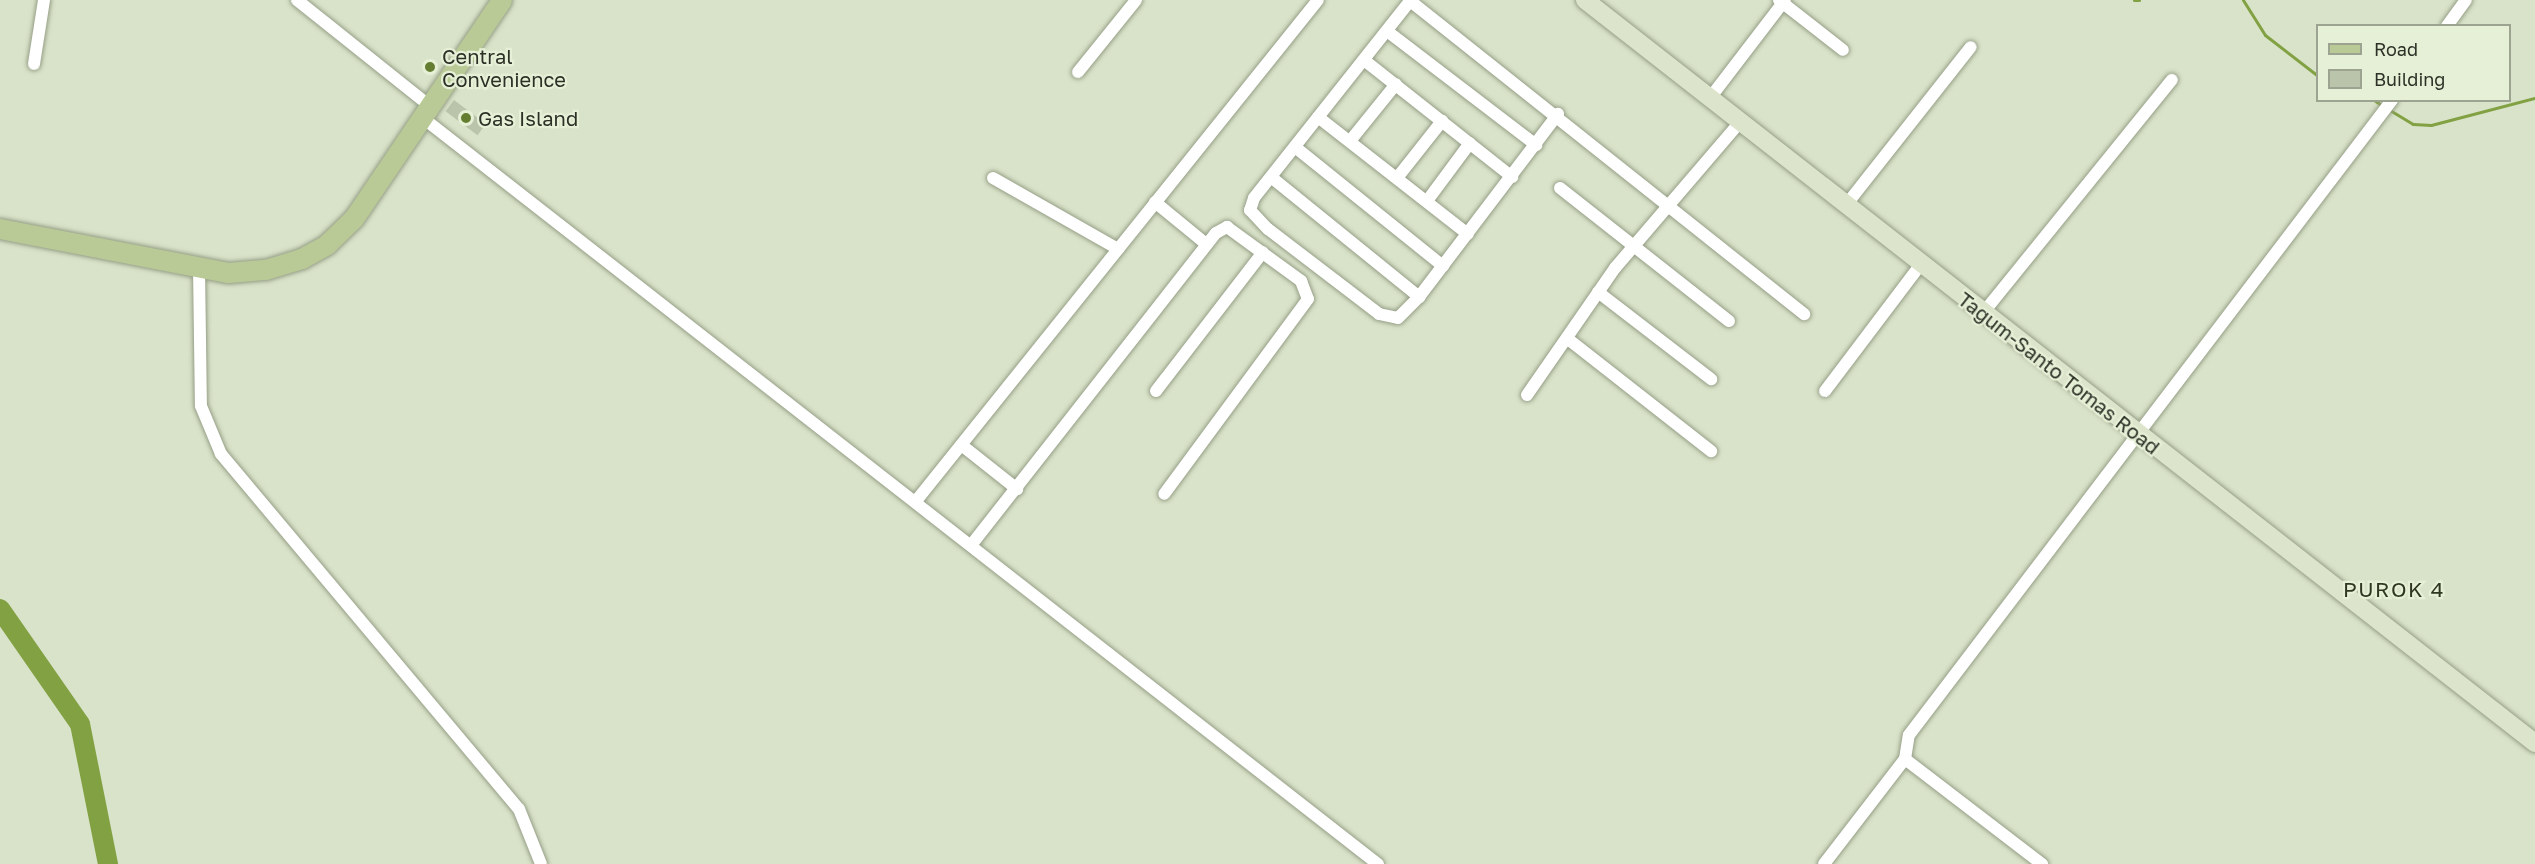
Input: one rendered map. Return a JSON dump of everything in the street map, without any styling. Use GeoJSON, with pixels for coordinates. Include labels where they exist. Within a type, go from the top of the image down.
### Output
{"type":"FeatureCollection","features":[{"type":"Feature","properties":{"kind":"main road"},"geometry":{"type":"LineString","coordinates":[[0,229],[199,268],[266,270],[327,245],[354,219],[502,0]]}},
{"type":"Feature","properties":{"kind":"main road","name":"Tagum-Santo Tomas Road"},"geometry":{"type":"LineString","coordinates":[[1585,0],[2535,743]]}},
{"type":"Feature","properties":{"kind":"street"},"geometry":{"type":"LineString","coordinates":[[34,64],[44,0]]}},
{"type":"Feature","properties":{"kind":"street"},"geometry":{"type":"LineString","coordinates":[[297,0],[313,5],[427,113],[1378,864]]}},
{"type":"Feature","properties":{"kind":"street"},"geometry":{"type":"LineString","coordinates":[[1078,72],[1136,0]]}},
{"type":"Feature","properties":{"kind":"street"},"geometry":{"type":"LineString","coordinates":[[916,501],[964,447],[1155,202],[1318,0]]}},
{"type":"Feature","properties":{"kind":"street"},"geometry":{"type":"LineString","coordinates":[[1558,114],[1419,297],[1398,318],[1386,318],[1268,229],[1250,210],[1271,177],[1410,0],[1558,114],[1669,207],[1804,314]]}},
{"type":"Feature","properties":{"kind":"street"},"geometry":{"type":"LineString","coordinates":[[2448,24],[2466,0]]}},
{"type":"Feature","properties":{"kind":"street"},"geometry":{"type":"LineString","coordinates":[[1710,98],[1782,1],[1843,50]]}},
{"type":"Feature","properties":{"kind":"street"},"geometry":{"type":"LineString","coordinates":[[1387,31],[1536,145]]}},
{"type":"Feature","properties":{"kind":"street"},"geometry":{"type":"LineString","coordinates":[[1846,206],[1971,47]]}},
{"type":"Feature","properties":{"kind":"street"},"geometry":{"type":"LineString","coordinates":[[1364,60],[1512,177]]}},
{"type":"Feature","properties":{"kind":"street"},"geometry":{"type":"LineString","coordinates":[[1983,313],[2172,80]]}},
{"type":"Feature","properties":{"kind":"street"},"geometry":{"type":"LineString","coordinates":[[1350,141],[1396,84]]}},
{"type":"Feature","properties":{"kind":"street"},"geometry":{"type":"LineString","coordinates":[[1824,864],[1905,759],[1909,735],[2390,102]]}},
{"type":"Feature","properties":{"kind":"street"},"geometry":{"type":"LineString","coordinates":[[1318,117],[1468,234]]}},
{"type":"Feature","properties":{"kind":"street"},"geometry":{"type":"LineString","coordinates":[[1397,178],[1443,121]]}},
{"type":"Feature","properties":{"kind":"street"},"geometry":{"type":"LineString","coordinates":[[1527,395],[1568,339],[1598,292],[1634,246],[1740,122]]}},
{"type":"Feature","properties":{"kind":"street"},"geometry":{"type":"LineString","coordinates":[[1426,201],[1470,143]]}},
{"type":"Feature","properties":{"kind":"street"},"geometry":{"type":"LineString","coordinates":[[1295,147],[1443,266]]}},
{"type":"Feature","properties":{"kind":"street"},"geometry":{"type":"LineString","coordinates":[[1271,177],[1419,297]]}},
{"type":"Feature","properties":{"kind":"street"},"geometry":{"type":"LineString","coordinates":[[993,178],[1118,249]]}},
{"type":"Feature","properties":{"kind":"street"},"geometry":{"type":"LineString","coordinates":[[1560,188],[1729,321]]}},
{"type":"Feature","properties":{"kind":"street"},"geometry":{"type":"LineString","coordinates":[[1155,202],[1206,244]]}},
{"type":"Feature","properties":{"kind":"street"},"geometry":{"type":"LineString","coordinates":[[972,544],[1206,244],[1227,227],[1263,252],[1307,288],[1308,299],[1164,494]]}},
{"type":"Feature","properties":{"kind":"street"},"geometry":{"type":"LineString","coordinates":[[1156,391],[1263,252]]}},
{"type":"Feature","properties":{"kind":"street"},"geometry":{"type":"LineString","coordinates":[[1825,391],[1921,264]]}},
{"type":"Feature","properties":{"kind":"street"},"geometry":{"type":"LineString","coordinates":[[199,268],[201,406],[221,454],[519,809],[541,864]]}},
{"type":"Feature","properties":{"kind":"street"},"geometry":{"type":"LineString","coordinates":[[1598,292],[1711,379]]}},
{"type":"Feature","properties":{"kind":"street"},"geometry":{"type":"LineString","coordinates":[[1568,339],[1711,451]]}},
{"type":"Feature","properties":{"kind":"street"},"geometry":{"type":"LineString","coordinates":[[964,447],[1017,489]]}},
{"type":"Feature","properties":{"kind":"street"},"geometry":{"type":"LineString","coordinates":[[1905,759],[2042,864]]}},
{"type":"Feature","properties":{"kind":"building","name":"Gas Island"},"geometry":{"type":"Polygon","coordinates":[[[454,100],[486,124],[478,135],[446,111],[454,100]]]}},
{"type":"Feature","properties":{"kind":"waterway"},"geometry":{"type":"LineString","coordinates":[[2134,0],[2139,0]]}},
{"type":"Feature","properties":{"kind":"waterway"},"geometry":{"type":"LineString","coordinates":[[2243,0],[2265,35],[2316,74]]}},
{"type":"Feature","properties":{"kind":"waterway"},"geometry":{"type":"LineString","coordinates":[[2388,109],[2413,124],[2431,125],[2535,98]]}},
{"type":"Feature","properties":{"kind":"waterway"},"geometry":{"type":"LineString","coordinates":[[2377,102],[2383,106]]}},
{"type":"Feature","properties":{"kind":"waterway"},"geometry":{"type":"LineString","coordinates":[[0,609],[80,724],[108,864]]}},
{"type":"Feature","properties":{"kind":"place","name":"Central Convenience"},"geometry":{"type":"Point","coordinates":[430,67]}},
{"type":"Feature","properties":{"kind":"place","name":"Gas Island"},"geometry":{"type":"Point","coordinates":[466,118]}},
{"type":"Feature","properties":{"kind":"district","name":"PUROK 4"},"geometry":{"type":"Point","coordinates":[2394,589]}}]}
